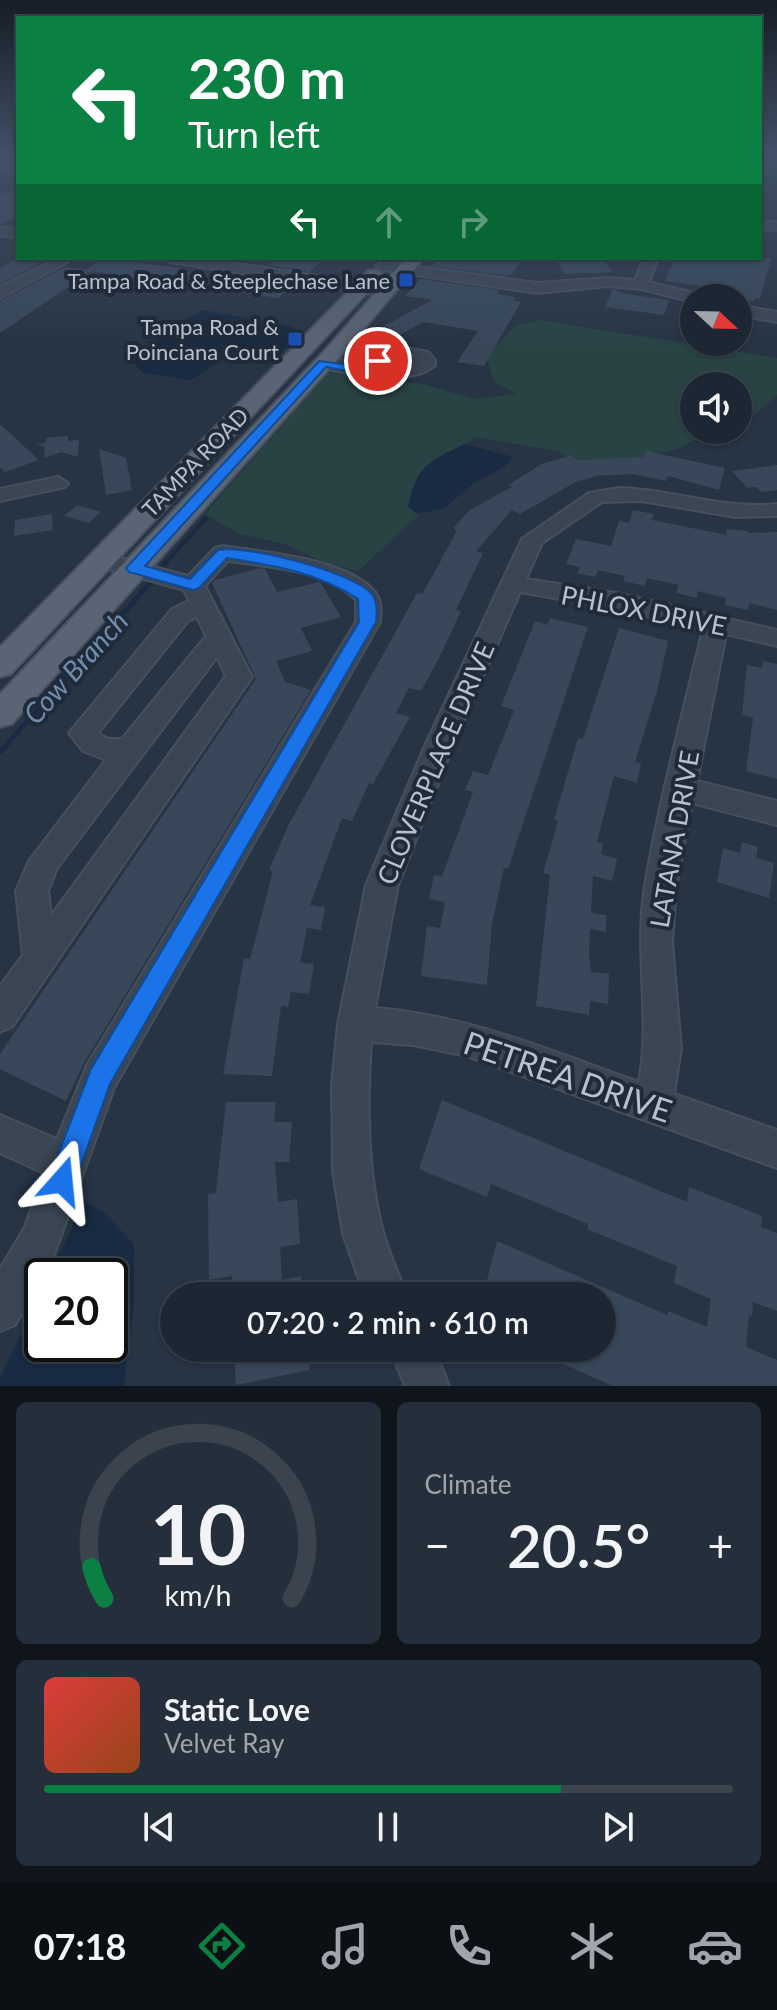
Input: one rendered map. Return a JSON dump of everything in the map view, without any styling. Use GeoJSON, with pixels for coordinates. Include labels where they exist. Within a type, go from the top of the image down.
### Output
{"type":"FeatureCollection","features":[{"type":"Feature","properties":{"kind":"main road","name":"TAMPA ROAD"},"geometry":{"type":"LineString","coordinates":[[0,666],[398,263]]}},
{"type":"Feature","properties":{"kind":"main road","name":"TAMPA ROAD"},"geometry":{"type":"LineString","coordinates":[[0,715],[328,358],[373,289]]}},
{"type":"Feature","properties":{"kind":"street"},"geometry":{"type":"LineString","coordinates":[[1,292],[64,260]]}},
{"type":"Feature","properties":{"kind":"street"},"geometry":{"type":"LineString","coordinates":[[184,260],[373,289]]}},
{"type":"Feature","properties":{"kind":"street"},"geometry":{"type":"LineString","coordinates":[[641,285],[650,260]]}},
{"type":"Feature","properties":{"kind":"street"},"geometry":{"type":"LineString","coordinates":[[398,263],[537,288],[588,282],[641,285],[680,294]]}},
{"type":"Feature","properties":{"kind":"street"},"geometry":{"type":"LineString","coordinates":[[752,313],[777,317]]}},
{"type":"Feature","properties":{"kind":"street"},"geometry":{"type":"LineString","coordinates":[[328,358],[371,372],[385,368],[408,372],[423,368],[427,360],[422,356],[382,349]]}},
{"type":"Feature","properties":{"kind":"street"},"geometry":{"type":"LineString","coordinates":[[0,495],[58,483]]}},
{"type":"Feature","properties":{"kind":"street","name":"CLOVERPLACE DRIVE"},"geometry":{"type":"LineString","coordinates":[[381,1282],[363,1234],[352,1171],[350,1086],[355,1024],[382,885],[441,741],[533,539],[596,497],[635,492],[735,509],[777,510]]}},
{"type":"Feature","properties":{"kind":"street"},"geometry":{"type":"LineString","coordinates":[[0,1310],[41,1238],[100,1078],[368,622],[366,597],[336,578],[268,560],[223,553],[198,594],[83,733],[90,744],[116,752],[131,748]]}},
{"type":"Feature","properties":{"kind":"street"},"geometry":{"type":"LineString","coordinates":[[6,999],[40,958],[239,677],[198,594],[134,568],[102,560]]}},
{"type":"Feature","properties":{"kind":"street","name":"PHLOX DRIVE"},"geometry":{"type":"LineString","coordinates":[[512,583],[616,601],[777,638]]}},
{"type":"Feature","properties":{"kind":"street","name":"LATANA DRIVE"},"geometry":{"type":"LineString","coordinates":[[654,1105],[663,1048],[656,943],[660,887],[716,623]]}},
{"type":"Feature","properties":{"kind":"street"},"geometry":{"type":"LineString","coordinates":[[40,958],[32,891],[44,861],[219,637]]}},
{"type":"Feature","properties":{"kind":"street"},"geometry":{"type":"LineString","coordinates":[[681,789],[777,813]]}},
{"type":"Feature","properties":{"kind":"street","name":"PETREA DRIVE"},"geometry":{"type":"LineString","coordinates":[[355,1024],[413,1028],[467,1039],[777,1149]]}},
{"type":"Feature","properties":{"kind":"street"},"geometry":{"type":"LineString","coordinates":[[0,1134],[67,1163]]}},
{"type":"Feature","properties":{"kind":"street"},"geometry":{"type":"LineString","coordinates":[[418,1362],[427,1386]]}},
{"type":"Feature","properties":{"kind":"green space"},"geometry":{"type":"Polygon","coordinates":[[[542,320],[680,342],[680,356],[752,354],[777,358],[777,395],[752,417],[752,372],[680,372],[680,444],[687,444],[635,459],[578,463],[558,451],[476,437],[465,444],[418,513],[421,513],[358,571],[320,561],[288,545],[239,534],[205,514],[328,373],[423,384],[474,399],[517,394],[494,382],[486,357],[516,325],[542,320]]]}},
{"type":"Feature","properties":{"kind":"water"},"geometry":{"type":"Polygon","coordinates":[[[202,310],[302,331],[280,353],[241,351],[224,358],[191,380],[143,373],[133,362],[162,334],[202,310]]]}},
{"type":"Feature","properties":{"kind":"water"},"geometry":{"type":"Polygon","coordinates":[[[465,444],[513,457],[504,467],[474,483],[444,508],[418,514],[408,507],[415,482],[426,466],[465,444]]]}},
{"type":"Feature","properties":{"kind":"water"},"geometry":{"type":"Polygon","coordinates":[[[84,1202],[101,1210],[134,1244],[134,1301],[128,1352],[128,1258],[58,1258],[84,1202]]]}},
{"type":"Feature","properties":{"kind":"water"},"geometry":{"type":"Polygon","coordinates":[[[24,1328],[24,1362],[127,1362],[124,1386],[0,1386],[0,1378],[24,1328]]]}},
{"type":"Feature","properties":{"kind":"building"},"geometry":{"type":"Polygon","coordinates":[[[0,217],[16,217],[16,218],[0,224],[0,217]]]}},
{"type":"Feature","properties":{"kind":"building"},"geometry":{"type":"Polygon","coordinates":[[[771,258],[760,298],[754,301],[752,284],[665,281],[674,260],[771,258]]]}},
{"type":"Feature","properties":{"kind":"building"},"geometry":{"type":"Polygon","coordinates":[[[16,259],[40,263],[0,284],[0,269],[16,259]]]}},
{"type":"Feature","properties":{"kind":"building"},"geometry":{"type":"Polygon","coordinates":[[[100,260],[118,260],[188,269],[184,272],[191,273],[177,285],[86,270],[100,260]]]}},
{"type":"Feature","properties":{"kind":"building"},"geometry":{"type":"Polygon","coordinates":[[[274,260],[323,260],[309,272],[268,265],[274,260]]]}},
{"type":"Feature","properties":{"kind":"building"},"geometry":{"type":"Polygon","coordinates":[[[437,260],[521,262],[510,276],[432,266],[437,260]]]}},
{"type":"Feature","properties":{"kind":"building"},"geometry":{"type":"Polygon","coordinates":[[[557,260],[604,260],[612,272],[565,274],[557,260]]]}},
{"type":"Feature","properties":{"kind":"building"},"geometry":{"type":"Polygon","coordinates":[[[65,267],[92,271],[0,333],[0,301],[65,267]]]}},
{"type":"Feature","properties":{"kind":"building"},"geometry":{"type":"Polygon","coordinates":[[[253,278],[294,285],[278,298],[238,292],[253,278]]]}},
{"type":"Feature","properties":{"kind":"building"},"geometry":{"type":"Polygon","coordinates":[[[420,279],[499,290],[497,294],[515,297],[513,301],[521,302],[484,366],[457,362],[478,331],[423,322],[394,338],[375,331],[432,300],[405,296],[420,279]]]}},
{"type":"Feature","properties":{"kind":"building"},"geometry":{"type":"Polygon","coordinates":[[[613,289],[626,294],[669,300],[664,315],[605,307],[613,289]]]}},
{"type":"Feature","properties":{"kind":"building"},"geometry":{"type":"Polygon","coordinates":[[[0,424],[39,460],[5,472],[0,467],[0,424]]]}},
{"type":"Feature","properties":{"kind":"building"},"geometry":{"type":"Polygon","coordinates":[[[68,436],[68,441],[79,440],[78,457],[61,452],[44,458],[45,447],[36,444],[46,443],[46,438],[68,436]]]}},
{"type":"Feature","properties":{"kind":"building"},"geometry":{"type":"Polygon","coordinates":[[[99,449],[126,458],[132,490],[106,495],[99,449]]]}},
{"type":"Feature","properties":{"kind":"building"},"geometry":{"type":"Polygon","coordinates":[[[646,451],[725,468],[719,490],[668,476],[666,481],[632,474],[596,476],[574,483],[520,514],[512,510],[476,551],[483,553],[456,610],[461,611],[439,658],[421,691],[409,688],[396,713],[410,717],[373,784],[369,783],[352,821],[342,818],[310,905],[325,907],[321,930],[307,928],[300,963],[314,964],[309,994],[291,992],[288,1007],[281,1006],[272,1076],[223,1074],[244,958],[250,959],[273,871],[269,870],[288,826],[417,593],[422,594],[438,566],[457,530],[453,528],[470,510],[512,487],[508,485],[542,464],[571,455],[577,460],[644,457],[646,451]]]}},
{"type":"Feature","properties":{"kind":"building"},"geometry":{"type":"Polygon","coordinates":[[[777,465],[777,490],[761,492],[756,487],[747,488],[732,471],[777,465]]]}},
{"type":"Feature","properties":{"kind":"building"},"geometry":{"type":"Polygon","coordinates":[[[77,505],[101,512],[89,523],[64,516],[77,505]]]}},
{"type":"Feature","properties":{"kind":"building"},"geometry":{"type":"Polygon","coordinates":[[[633,510],[654,514],[652,520],[727,535],[726,529],[748,533],[777,532],[777,610],[749,603],[748,610],[725,605],[726,598],[698,591],[697,598],[676,593],[679,585],[647,578],[645,586],[623,581],[625,576],[598,570],[595,577],[577,573],[580,567],[566,564],[576,539],[611,546],[619,521],[629,523],[633,510]]]}},
{"type":"Feature","properties":{"kind":"building"},"geometry":{"type":"Polygon","coordinates":[[[52,514],[53,530],[14,536],[15,520],[52,514]]]}},
{"type":"Feature","properties":{"kind":"building"},"geometry":{"type":"Polygon","coordinates":[[[265,569],[277,592],[320,582],[341,617],[301,628],[312,651],[276,661],[285,682],[311,690],[84,1063],[66,1101],[0,1069],[0,1054],[256,679],[212,583],[265,569]]]}},
{"type":"Feature","properties":{"kind":"building"},"geometry":{"type":"Polygon","coordinates":[[[550,618],[588,627],[508,869],[504,868],[492,924],[487,985],[421,976],[427,926],[440,928],[445,902],[429,899],[434,875],[442,876],[473,792],[465,790],[473,771],[488,775],[504,736],[514,710],[501,706],[535,621],[547,625],[550,618]]]}},
{"type":"Feature","properties":{"kind":"building"},"geometry":{"type":"Polygon","coordinates":[[[619,628],[668,641],[657,691],[635,762],[641,764],[637,783],[614,776],[597,842],[603,843],[601,854],[617,859],[612,881],[593,876],[591,913],[606,915],[606,932],[590,929],[591,972],[609,974],[608,1004],[590,1001],[589,1015],[536,1006],[550,875],[543,873],[558,821],[554,820],[578,738],[583,739],[619,628]]]}},
{"type":"Feature","properties":{"kind":"building"},"geometry":{"type":"Polygon","coordinates":[[[763,661],[777,664],[777,779],[746,771],[753,718],[742,715],[747,665],[762,668],[763,661]]]}},
{"type":"Feature","properties":{"kind":"building"},"geometry":{"type":"Polygon","coordinates":[[[742,842],[758,847],[756,858],[774,863],[769,898],[717,882],[723,848],[740,853],[742,842]]]}},
{"type":"Feature","properties":{"kind":"building"},"geometry":{"type":"Polygon","coordinates":[[[442,1100],[687,1202],[689,1187],[762,1216],[761,1227],[777,1233],[777,1311],[753,1302],[746,1347],[777,1360],[777,1386],[613,1386],[559,1362],[616,1362],[616,1293],[667,1315],[668,1311],[707,1327],[711,1299],[674,1283],[677,1266],[587,1229],[588,1224],[491,1184],[487,1197],[419,1169],[442,1100]]]}},
{"type":"Feature","properties":{"kind":"building"},"geometry":{"type":"Polygon","coordinates":[[[226,1102],[276,1102],[274,1122],[292,1122],[289,1162],[275,1162],[278,1202],[297,1199],[300,1244],[280,1247],[282,1280],[301,1276],[302,1282],[232,1282],[232,1276],[209,1280],[208,1194],[216,1193],[226,1102]]]}},
{"type":"Feature","properties":{"kind":"building"},"geometry":{"type":"Polygon","coordinates":[[[497,1241],[591,1282],[487,1282],[497,1241]]]}},
{"type":"Feature","properties":{"kind":"building"},"geometry":{"type":"Polygon","coordinates":[[[235,1362],[309,1362],[310,1370],[236,1385],[235,1362]]]}},
{"type":"Feature","properties":{"kind":"waterway","name":"Cow Branch"},"geometry":{"type":"LineString","coordinates":[[163,566],[206,518]]}},
{"type":"Feature","properties":{"kind":"waterway","name":"Cow Branch"},"geometry":{"type":"LineString","coordinates":[[0,752],[151,582]]}},
{"type":"Feature","properties":{"kind":"place","name":"Tampa Road & Steeplechase Lane"},"geometry":{"type":"Point","coordinates":[406,280]}},
{"type":"Feature","properties":{"kind":"place","name":"Tampa Road & Poinciana Court"},"geometry":{"type":"Point","coordinates":[295,339]}},
{"type":"Feature","properties":{"kind":"route"},"geometry":{"type":"LineString","coordinates":[[62,1181],[100,1078],[368,622],[366,597],[353,586],[336,578],[268,560],[223,553],[193,585],[134,568],[323,363],[371,372],[385,368],[378,361]]}}]}
